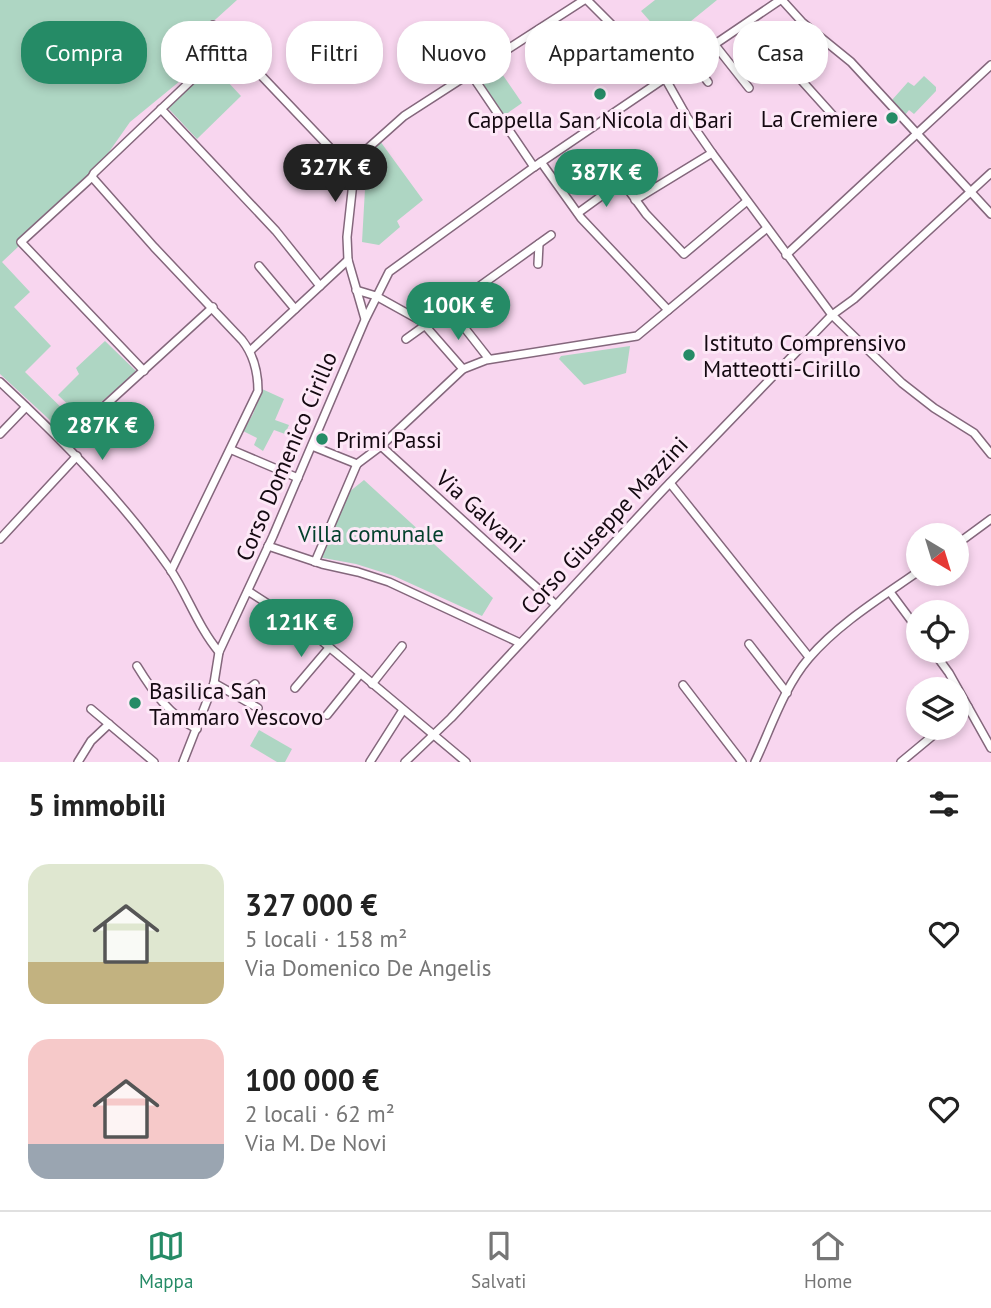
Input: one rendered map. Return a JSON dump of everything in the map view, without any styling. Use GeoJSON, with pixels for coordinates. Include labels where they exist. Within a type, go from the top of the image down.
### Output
{"type":"FeatureCollection","features":[{"type":"Feature","properties":{"kind":"street"},"geometry":{"type":"LineString","coordinates":[[511,47],[586,0],[607,21]]}},
{"type":"Feature","properties":{"kind":"street"},"geometry":{"type":"LineString","coordinates":[[781,0],[800,20],[851,62],[991,214]]}},
{"type":"Feature","properties":{"kind":"street","name":"Corso Domenico Cirillo"},"geometry":{"type":"LineString","coordinates":[[750,21],[768,4],[781,0]]}},
{"type":"Feature","properties":{"kind":"street"},"geometry":{"type":"LineString","coordinates":[[719,50],[749,88]]}},
{"type":"Feature","properties":{"kind":"street"},"geometry":{"type":"LineString","coordinates":[[786,255],[991,65]]}},
{"type":"Feature","properties":{"kind":"street"},"geometry":{"type":"LineString","coordinates":[[171,571],[232,450],[258,391],[258,374],[250,351],[213,307],[93,179],[93,173],[187,84]]}},
{"type":"Feature","properties":{"kind":"street"},"geometry":{"type":"LineString","coordinates":[[269,84],[354,173]]}},
{"type":"Feature","properties":{"kind":"street"},"geometry":{"type":"LineString","coordinates":[[365,321],[348,260],[347,219],[354,173],[367,149],[389,128],[454,84]]}},
{"type":"Feature","properties":{"kind":"street"},"geometry":{"type":"LineString","coordinates":[[478,84],[537,165],[668,310]]}},
{"type":"Feature","properties":{"kind":"street","name":"Corso Domenico Cirillo"},"geometry":{"type":"LineString","coordinates":[[183,762],[214,683],[219,652],[385,278],[396,266],[537,165],[656,84]]}},
{"type":"Feature","properties":{"kind":"street"},"geometry":{"type":"LineString","coordinates":[[668,84],[712,153],[832,315],[910,389],[974,433],[991,454]]}},
{"type":"Feature","properties":{"kind":"street"},"geometry":{"type":"LineString","coordinates":[[805,84],[838,121]]}},
{"type":"Feature","properties":{"kind":"street"},"geometry":{"type":"LineString","coordinates":[[161,109],[276,231],[320,286]]}},
{"type":"Feature","properties":{"kind":"street"},"geometry":{"type":"LineString","coordinates":[[635,200],[712,153]]}},
{"type":"Feature","properties":{"kind":"street","name":"Corso Giuseppe Mazzini"},"geometry":{"type":"LineString","coordinates":[[405,762],[832,315],[854,299],[991,173]]}},
{"type":"Feature","properties":{"kind":"street"},"geometry":{"type":"LineString","coordinates":[[93,179],[21,242],[144,371]]}},
{"type":"Feature","properties":{"kind":"street"},"geometry":{"type":"LineString","coordinates":[[578,213],[622,181],[635,200],[684,254],[747,201]]}},
{"type":"Feature","properties":{"kind":"street"},"geometry":{"type":"LineString","coordinates":[[315,562],[357,464],[381,446],[463,369],[489,359],[637,336],[766,228]]}},
{"type":"Feature","properties":{"kind":"street"},"geometry":{"type":"LineString","coordinates":[[406,339],[551,235]]}},
{"type":"Feature","properties":{"kind":"street"},"geometry":{"type":"LineString","coordinates":[[538,264],[539,244]]}},
{"type":"Feature","properties":{"kind":"street"},"geometry":{"type":"LineString","coordinates":[[250,351],[348,260]]}},
{"type":"Feature","properties":{"kind":"street"},"geometry":{"type":"LineString","coordinates":[[259,266],[295,309]]}},
{"type":"Feature","properties":{"kind":"street"},"geometry":{"type":"LineString","coordinates":[[356,290],[376,296],[425,325],[463,369]]}},
{"type":"Feature","properties":{"kind":"street"},"geometry":{"type":"LineString","coordinates":[[64,443],[213,307]]}},
{"type":"Feature","properties":{"kind":"street"},"geometry":{"type":"LineString","coordinates":[[449,308],[489,359]]}},
{"type":"Feature","properties":{"kind":"street"},"geometry":{"type":"LineString","coordinates":[[0,382],[77,456],[125,509],[171,571],[208,638],[219,652]]}},
{"type":"Feature","properties":{"kind":"street"},"geometry":{"type":"LineString","coordinates":[[0,434],[26,407]]}},
{"type":"Feature","properties":{"kind":"street"},"geometry":{"type":"LineString","coordinates":[[312,446],[357,464]]}},
{"type":"Feature","properties":{"kind":"street","name":"Via Galvani"},"geometry":{"type":"LineString","coordinates":[[381,446],[556,605]]}},
{"type":"Feature","properties":{"kind":"street"},"geometry":{"type":"LineString","coordinates":[[232,450],[298,478]]}},
{"type":"Feature","properties":{"kind":"street"},"geometry":{"type":"LineString","coordinates":[[0,539],[77,456]]}},
{"type":"Feature","properties":{"kind":"street"},"geometry":{"type":"LineString","coordinates":[[670,483],[809,657]]}},
{"type":"Feature","properties":{"kind":"street"},"geometry":{"type":"LineString","coordinates":[[970,534],[991,519]]}},
{"type":"Feature","properties":{"kind":"street"},"geometry":{"type":"LineString","coordinates":[[268,546],[389,582],[520,643]]}},
{"type":"Feature","properties":{"kind":"street"},"geometry":{"type":"LineString","coordinates":[[755,762],[787,693],[809,657],[829,638],[906,580]]}},
{"type":"Feature","properties":{"kind":"street"},"geometry":{"type":"LineString","coordinates":[[248,591],[310,631],[432,735],[456,759],[466,762]]}},
{"type":"Feature","properties":{"kind":"street"},"geometry":{"type":"LineString","coordinates":[[890,592],[906,614]]}},
{"type":"Feature","properties":{"kind":"street"},"geometry":{"type":"LineString","coordinates":[[749,643],[787,693]]}},
{"type":"Feature","properties":{"kind":"street"},"geometry":{"type":"LineString","coordinates":[[372,684],[402,646]]}},
{"type":"Feature","properties":{"kind":"street"},"geometry":{"type":"LineString","coordinates":[[295,688],[329,648]]}},
{"type":"Feature","properties":{"kind":"street"},"geometry":{"type":"LineString","coordinates":[[136,666],[165,707],[197,729]]}},
{"type":"Feature","properties":{"kind":"street"},"geometry":{"type":"LineString","coordinates":[[327,715],[360,674]]}},
{"type":"Feature","properties":{"kind":"street"},"geometry":{"type":"LineString","coordinates":[[214,683],[258,708]]}},
{"type":"Feature","properties":{"kind":"street"},"geometry":{"type":"LineString","coordinates":[[239,696],[255,684]]}},
{"type":"Feature","properties":{"kind":"street"},"geometry":{"type":"LineString","coordinates":[[682,685],[742,762]]}},
{"type":"Feature","properties":{"kind":"street"},"geometry":{"type":"LineString","coordinates":[[91,709],[154,762]]}},
{"type":"Feature","properties":{"kind":"street"},"geometry":{"type":"LineString","coordinates":[[969,709],[991,748]]}},
{"type":"Feature","properties":{"kind":"street"},"geometry":{"type":"LineString","coordinates":[[370,762],[403,710]]}},
{"type":"Feature","properties":{"kind":"street"},"geometry":{"type":"LineString","coordinates":[[78,762],[91,741],[109,724]]}},
{"type":"Feature","properties":{"kind":"street"},"geometry":{"type":"LineString","coordinates":[[901,762],[928,740]]}},
{"type":"Feature","properties":{"kind":"green space"},"geometry":{"type":"Polygon","coordinates":[[[0,0],[237,0],[214,21],[161,21],[161,84],[176,84],[130,122],[90,179],[2,262],[30,292],[14,307],[51,346],[25,372],[75,421],[65,434],[0,374],[0,0]]]}},
{"type":"Feature","properties":{"kind":"green space"},"geometry":{"type":"Polygon","coordinates":[[[655,0],[717,0],[691,21],[650,21],[641,11],[655,0]]]}},
{"type":"Feature","properties":{"kind":"green space"},"geometry":{"type":"Polygon","coordinates":[[[924,76],[936,87],[936,91],[914,114],[909,110],[905,115],[892,100],[908,82],[914,86],[924,76]]]}},
{"type":"Feature","properties":{"kind":"green space"},"geometry":{"type":"Polygon","coordinates":[[[193,84],[230,84],[241,96],[197,139],[168,108],[193,84]]]}},
{"type":"Feature","properties":{"kind":"green space"},"geometry":{"type":"Polygon","coordinates":[[[479,84],[509,84],[522,103],[502,117],[479,84]]]}},
{"type":"Feature","properties":{"kind":"green space"},"geometry":{"type":"Polygon","coordinates":[[[380,141],[423,200],[397,221],[400,227],[379,245],[362,242],[365,189],[359,188],[366,160],[380,141]]]}},
{"type":"Feature","properties":{"kind":"green space"},"geometry":{"type":"Polygon","coordinates":[[[105,341],[137,372],[82,418],[58,395],[79,374],[76,368],[105,341]]]}},
{"type":"Feature","properties":{"kind":"green space"},"geometry":{"type":"Polygon","coordinates":[[[630,346],[626,373],[584,385],[559,359],[561,356],[630,346]]]}},
{"type":"Feature","properties":{"kind":"green space"},"geometry":{"type":"Polygon","coordinates":[[[262,389],[284,399],[275,420],[289,425],[285,434],[274,430],[263,451],[254,445],[257,438],[243,431],[253,414],[262,389]]]}},
{"type":"Feature","properties":{"kind":"green space","name":"Villa comunale"},"geometry":{"type":"Polygon","coordinates":[[[364,480],[493,598],[482,616],[394,576],[356,564],[318,557],[349,492],[364,480]]]}},
{"type":"Feature","properties":{"kind":"green space"},"geometry":{"type":"Polygon","coordinates":[[[259,730],[292,749],[285,762],[277,762],[250,746],[259,730]]]}},
{"type":"Feature","properties":{"kind":"place","name":"Cappella San Nicola di Bari"},"geometry":{"type":"Point","coordinates":[600,94]}},
{"type":"Feature","properties":{"kind":"place","name":"La Cremiere"},"geometry":{"type":"Point","coordinates":[892,118]}},
{"type":"Feature","properties":{"kind":"place","name":"Istituto Comprensivo Matteotti-Cirillo"},"geometry":{"type":"Point","coordinates":[689,355]}},
{"type":"Feature","properties":{"kind":"place","name":"Primi Passi"},"geometry":{"type":"Point","coordinates":[322,439]}},
{"type":"Feature","properties":{"kind":"place","name":"Basilica San Tammaro Vescovo"},"geometry":{"type":"Point","coordinates":[135,703]}}]}
